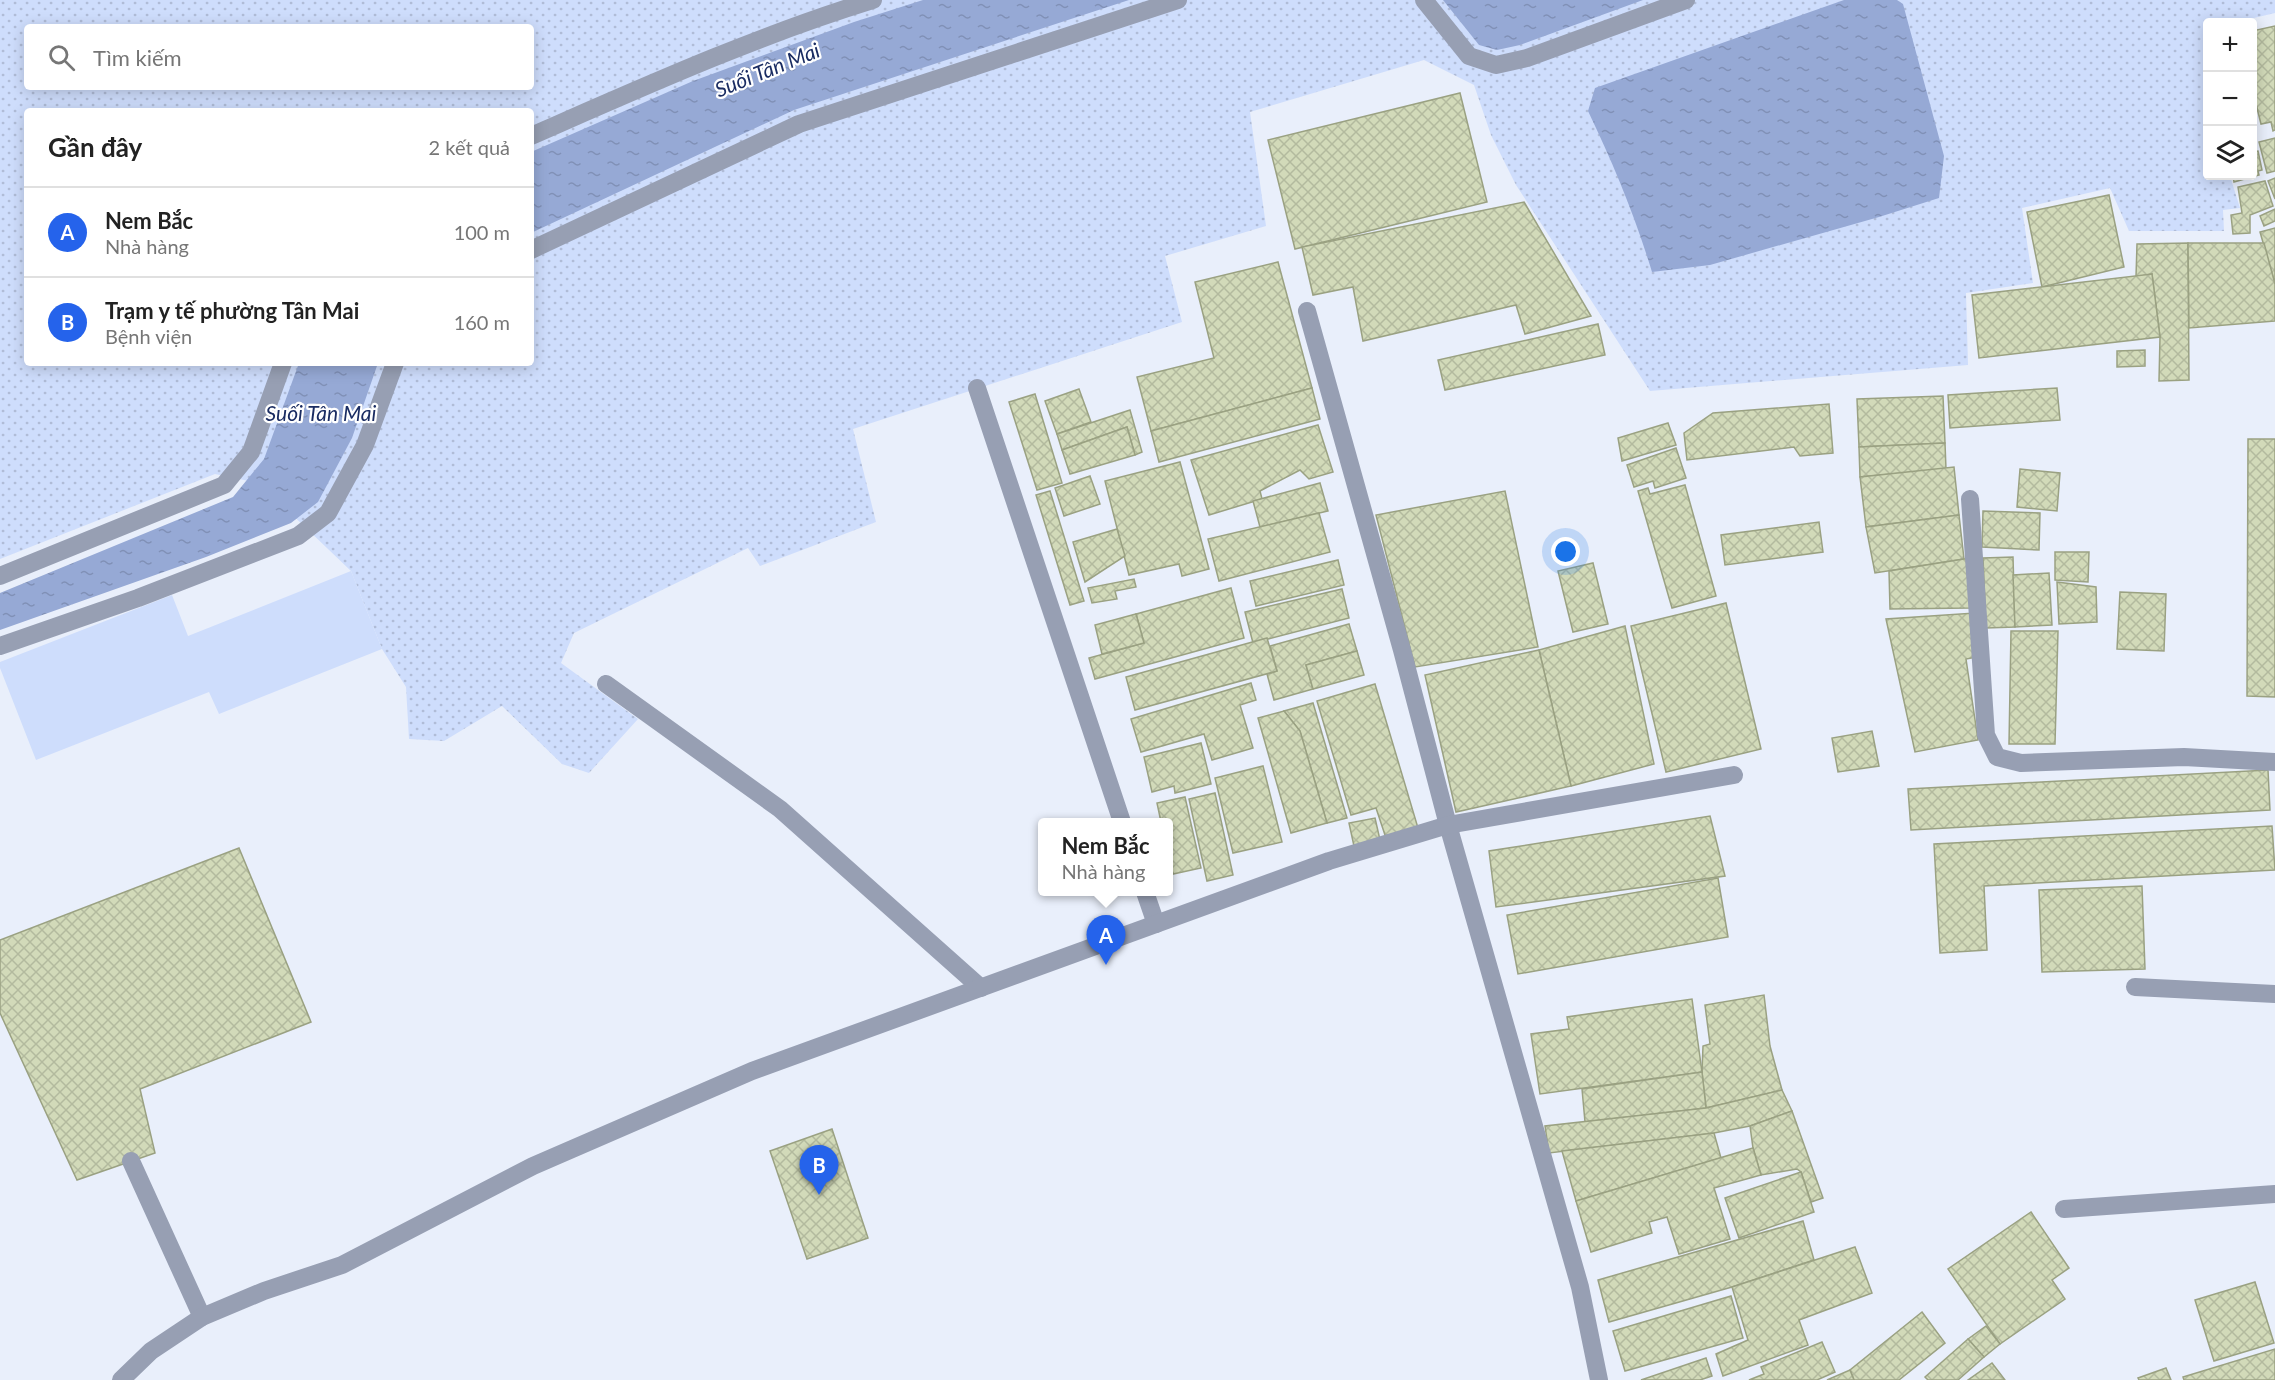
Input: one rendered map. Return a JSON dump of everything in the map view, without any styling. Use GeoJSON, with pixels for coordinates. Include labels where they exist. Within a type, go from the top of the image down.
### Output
{"type":"FeatureCollection","features":[{"type":"Feature","properties":{"kind":"street"},"geometry":{"type":"LineString","coordinates":[[534,135],[685,68],[873,0]]}},
{"type":"Feature","properties":{"kind":"street"},"geometry":{"type":"LineString","coordinates":[[534,249],[799,124],[1178,0]]}},
{"type":"Feature","properties":{"kind":"street"},"geometry":{"type":"LineString","coordinates":[[1424,0],[1469,56],[1496,65],[1527,58],[1686,0]]}},
{"type":"Feature","properties":{"kind":"street"},"geometry":{"type":"LineString","coordinates":[[1307,311],[1402,650],[1448,825],[1580,1287],[1599,1380]]}},
{"type":"Feature","properties":{"kind":"street"},"geometry":{"type":"LineString","coordinates":[[0,576],[224,485],[251,452],[282,366]]}},
{"type":"Feature","properties":{"kind":"street"},"geometry":{"type":"LineString","coordinates":[[0,646],[138,598],[298,536],[328,513],[365,445],[394,366]]}},
{"type":"Feature","properties":{"kind":"street"},"geometry":{"type":"LineString","coordinates":[[977,388],[1121,818]]}},
{"type":"Feature","properties":{"kind":"street"},"geometry":{"type":"LineString","coordinates":[[1970,499],[1986,735],[1997,757],[2021,763],[2184,757],[2275,762]]}},
{"type":"Feature","properties":{"kind":"street"},"geometry":{"type":"LineString","coordinates":[[606,684],[780,809],[981,988]]}},
{"type":"Feature","properties":{"kind":"street"},"geometry":{"type":"LineString","coordinates":[[121,1380],[151,1351],[202,1317],[264,1291],[342,1265],[533,1166],[752,1071],[1329,861],[1448,825],[1734,775]]}},
{"type":"Feature","properties":{"kind":"street"},"geometry":{"type":"LineString","coordinates":[[1147,896],[1156,924]]}},
{"type":"Feature","properties":{"kind":"street"},"geometry":{"type":"LineString","coordinates":[[2135,987],[2275,994]]}},
{"type":"Feature","properties":{"kind":"street"},"geometry":{"type":"LineString","coordinates":[[131,1161],[202,1317]]}},
{"type":"Feature","properties":{"kind":"street"},"geometry":{"type":"LineString","coordinates":[[2064,1209],[2275,1194]]}},
{"type":"Feature","properties":{"kind":"shaded area"},"geometry":{"type":"Polygon","coordinates":[[[0,0],[2275,0],[2275,13],[2254,18],[2203,18],[2203,180],[2231,180],[2240,208],[2223,210],[2224,231],[2129,231],[2110,188],[2022,208],[2033,283],[1966,293],[1968,365],[1650,391],[1516,185],[1491,135],[1474,85],[1424,60],[1250,112],[1266,226],[1165,256],[1182,322],[853,429],[876,522],[760,566],[748,548],[574,633],[561,663],[638,719],[589,773],[562,764],[502,706],[444,741],[409,739],[406,687],[382,649],[351,571],[259,483],[215,474],[0,559],[0,0]]]}},
{"type":"Feature","properties":{"kind":"shaded area"},"geometry":{"type":"Polygon","coordinates":[[[351,571],[382,649],[219,714],[209,692],[36,760],[0,668],[0,662],[172,595],[188,636],[351,571]]]}},
{"type":"Feature","properties":{"kind":"water","name":"Suối Tân Mai"},"geometry":{"type":"Polygon","coordinates":[[[923,0],[1129,0],[794,110],[534,232],[534,151],[693,81],[854,22],[923,0]]]}},
{"type":"Feature","properties":{"kind":"water"},"geometry":{"type":"Polygon","coordinates":[[[1443,0],[1643,0],[1520,45],[1497,50],[1479,45],[1443,0]]]}},
{"type":"Feature","properties":{"kind":"water"},"geometry":{"type":"Polygon","coordinates":[[[1844,0],[1897,0],[1903,4],[1944,156],[1939,198],[1710,265],[1652,272],[1623,190],[1588,111],[1595,88],[1844,0]]]}},
{"type":"Feature","properties":{"kind":"water","name":"Suối Tân Mai"},"geometry":{"type":"Polygon","coordinates":[[[298,366],[377,366],[352,438],[318,502],[291,523],[206,557],[0,630],[0,593],[233,497],[264,459],[298,366]]]}},
{"type":"Feature","properties":{"kind":"building"},"geometry":{"type":"Polygon","coordinates":[[[2275,26],[2275,130],[2273,131],[2271,122],[2261,124],[2257,108],[2257,30],[2275,26]]]}},
{"type":"Feature","properties":{"kind":"building"},"geometry":{"type":"Polygon","coordinates":[[[1460,93],[1487,202],[1295,249],[1268,140],[1460,93]]]}},
{"type":"Feature","properties":{"kind":"building"},"geometry":{"type":"Polygon","coordinates":[[[2275,138],[2275,171],[2267,173],[2259,142],[2275,138]]]}},
{"type":"Feature","properties":{"kind":"building"},"geometry":{"type":"Polygon","coordinates":[[[2257,151],[2262,170],[2258,171],[2259,175],[2257,176],[2257,151]]]}},
{"type":"Feature","properties":{"kind":"building"},"geometry":{"type":"Polygon","coordinates":[[[2275,178],[2275,199],[2268,181],[2275,178]]]}},
{"type":"Feature","properties":{"kind":"building"},"geometry":{"type":"Polygon","coordinates":[[[2265,181],[2273,206],[2250,215],[2250,233],[2233,234],[2231,215],[2242,213],[2238,187],[2265,181]]]}},
{"type":"Feature","properties":{"kind":"building"},"geometry":{"type":"Polygon","coordinates":[[[2109,195],[2124,267],[2042,287],[2027,212],[2109,195]]]}},
{"type":"Feature","properties":{"kind":"building"},"geometry":{"type":"Polygon","coordinates":[[[1524,202],[1591,316],[1525,334],[1516,305],[1363,341],[1353,287],[1313,295],[1302,247],[1524,202]]]}},
{"type":"Feature","properties":{"kind":"building"},"geometry":{"type":"Polygon","coordinates":[[[2275,209],[2275,221],[2264,226],[2260,216],[2275,209]]]}},
{"type":"Feature","properties":{"kind":"building"},"geometry":{"type":"Polygon","coordinates":[[[2275,228],[2275,284],[2260,232],[2275,228]]]}},
{"type":"Feature","properties":{"kind":"building"},"geometry":{"type":"Polygon","coordinates":[[[2188,243],[2189,380],[2159,381],[2160,337],[2152,274],[2136,277],[2137,244],[2188,243]]]}},
{"type":"Feature","properties":{"kind":"building"},"geometry":{"type":"Polygon","coordinates":[[[2188,243],[2264,243],[2275,284],[2275,321],[2189,328],[2188,243]]]}},
{"type":"Feature","properties":{"kind":"building"},"geometry":{"type":"Polygon","coordinates":[[[1278,262],[1312,388],[1151,431],[1137,377],[1214,358],[1195,282],[1278,262]]]}},
{"type":"Feature","properties":{"kind":"building"},"geometry":{"type":"Polygon","coordinates":[[[2152,274],[2160,337],[1979,358],[1972,295],[2152,274]]]}},
{"type":"Feature","properties":{"kind":"building"},"geometry":{"type":"Polygon","coordinates":[[[1598,324],[1605,355],[1445,390],[1438,360],[1598,324]]]}},
{"type":"Feature","properties":{"kind":"building"},"geometry":{"type":"Polygon","coordinates":[[[2145,350],[2145,366],[2117,367],[2117,351],[2145,350]]]}},
{"type":"Feature","properties":{"kind":"building"},"geometry":{"type":"Polygon","coordinates":[[[1312,388],[1320,419],[1159,462],[1151,431],[1312,388]]]}},
{"type":"Feature","properties":{"kind":"building"},"geometry":{"type":"Polygon","coordinates":[[[2057,388],[2060,420],[1950,428],[1948,395],[2057,388]]]}},
{"type":"Feature","properties":{"kind":"building"},"geometry":{"type":"Polygon","coordinates":[[[1079,389],[1091,422],[1057,434],[1045,401],[1079,389]]]}},
{"type":"Feature","properties":{"kind":"building"},"geometry":{"type":"Polygon","coordinates":[[[1035,394],[1062,483],[1037,490],[1009,402],[1035,394]]]}},
{"type":"Feature","properties":{"kind":"building"},"geometry":{"type":"Polygon","coordinates":[[[1943,396],[1945,443],[1859,447],[1857,399],[1943,396]]]}},
{"type":"Feature","properties":{"kind":"building"},"geometry":{"type":"Polygon","coordinates":[[[1829,404],[1833,453],[1800,456],[1794,447],[1687,460],[1684,433],[1713,413],[1829,404]]]}},
{"type":"Feature","properties":{"kind":"building"},"geometry":{"type":"Polygon","coordinates":[[[1130,410],[1142,452],[1135,455],[1127,427],[1062,450],[1057,434],[1130,410]]]}},
{"type":"Feature","properties":{"kind":"building"},"geometry":{"type":"Polygon","coordinates":[[[1668,423],[1676,445],[1622,461],[1618,438],[1668,423]]]}},
{"type":"Feature","properties":{"kind":"building"},"geometry":{"type":"Polygon","coordinates":[[[1318,425],[1333,472],[1309,479],[1300,470],[1260,491],[1262,499],[1209,515],[1191,460],[1318,425]]]}},
{"type":"Feature","properties":{"kind":"building"},"geometry":{"type":"Polygon","coordinates":[[[1127,427],[1135,455],[1070,474],[1062,450],[1127,427]]]}},
{"type":"Feature","properties":{"kind":"building"},"geometry":{"type":"Polygon","coordinates":[[[2248,439],[2275,439],[2275,697],[2247,696],[2248,439]]]}},
{"type":"Feature","properties":{"kind":"building"},"geometry":{"type":"Polygon","coordinates":[[[1945,443],[1946,469],[1860,477],[1859,447],[1945,443]]]}},
{"type":"Feature","properties":{"kind":"building"},"geometry":{"type":"Polygon","coordinates":[[[1676,448],[1686,478],[1655,488],[1653,481],[1634,487],[1627,465],[1676,448]]]}},
{"type":"Feature","properties":{"kind":"building"},"geometry":{"type":"Polygon","coordinates":[[[1180,462],[1209,569],[1182,576],[1179,564],[1129,575],[1105,481],[1180,462]]]}},
{"type":"Feature","properties":{"kind":"building"},"geometry":{"type":"Polygon","coordinates":[[[1954,467],[1959,515],[1866,527],[1860,477],[1954,467]]]}},
{"type":"Feature","properties":{"kind":"building"},"geometry":{"type":"Polygon","coordinates":[[[2020,469],[2060,473],[2057,511],[2017,507],[2020,469]]]}},
{"type":"Feature","properties":{"kind":"building"},"geometry":{"type":"Polygon","coordinates":[[[1090,476],[1100,504],[1064,516],[1055,488],[1090,476]]]}},
{"type":"Feature","properties":{"kind":"building"},"geometry":{"type":"Polygon","coordinates":[[[1320,483],[1328,511],[1260,527],[1253,501],[1320,483]]]}},
{"type":"Feature","properties":{"kind":"building"},"geometry":{"type":"Polygon","coordinates":[[[1685,485],[1716,596],[1672,608],[1638,491],[1648,488],[1650,494],[1685,485]]]}},
{"type":"Feature","properties":{"kind":"building"},"geometry":{"type":"Polygon","coordinates":[[[1050,491],[1084,601],[1070,605],[1036,495],[1050,491]]]}},
{"type":"Feature","properties":{"kind":"building"},"geometry":{"type":"Polygon","coordinates":[[[1505,491],[1538,647],[1415,667],[1376,515],[1505,491]]]}},
{"type":"Feature","properties":{"kind":"building"},"geometry":{"type":"Polygon","coordinates":[[[1983,511],[2040,513],[2039,550],[1982,547],[1983,511]]]}},
{"type":"Feature","properties":{"kind":"building"},"geometry":{"type":"Polygon","coordinates":[[[1319,513],[1330,552],[1219,581],[1208,539],[1319,513]]]}},
{"type":"Feature","properties":{"kind":"building"},"geometry":{"type":"Polygon","coordinates":[[[1959,515],[1964,559],[1875,573],[1866,527],[1959,515]]]}},
{"type":"Feature","properties":{"kind":"building"},"geometry":{"type":"Polygon","coordinates":[[[1819,522],[1823,552],[1725,565],[1721,535],[1819,522]]]}},
{"type":"Feature","properties":{"kind":"building"},"geometry":{"type":"Polygon","coordinates":[[[1117,529],[1125,556],[1085,582],[1073,542],[1117,529]]]}},
{"type":"Feature","properties":{"kind":"building"},"geometry":{"type":"Polygon","coordinates":[[[2055,552],[2089,552],[2088,582],[2055,580],[2055,552]]]}},
{"type":"Feature","properties":{"kind":"building"},"geometry":{"type":"Polygon","coordinates":[[[2013,557],[2015,627],[1986,628],[1983,558],[2013,557]]]}},
{"type":"Feature","properties":{"kind":"building"},"geometry":{"type":"Polygon","coordinates":[[[1970,559],[1970,608],[1890,609],[1889,571],[1970,559]]]}},
{"type":"Feature","properties":{"kind":"building"},"geometry":{"type":"Polygon","coordinates":[[[1338,560],[1344,585],[1256,606],[1250,581],[1338,560]]]}},
{"type":"Feature","properties":{"kind":"building"},"geometry":{"type":"Polygon","coordinates":[[[1593,563],[1608,624],[1573,632],[1558,571],[1593,563]]]}},
{"type":"Feature","properties":{"kind":"building"},"geometry":{"type":"Polygon","coordinates":[[[2049,573],[2052,625],[2015,627],[2013,575],[2049,573]]]}},
{"type":"Feature","properties":{"kind":"building"},"geometry":{"type":"Polygon","coordinates":[[[1134,579],[1136,587],[1115,591],[1117,599],[1092,603],[1088,588],[1134,579]]]}},
{"type":"Feature","properties":{"kind":"building"},"geometry":{"type":"Polygon","coordinates":[[[2057,582],[2096,587],[2097,622],[2059,624],[2057,582]]]}},
{"type":"Feature","properties":{"kind":"building"},"geometry":{"type":"Polygon","coordinates":[[[1231,588],[1244,638],[1095,679],[1089,658],[1144,643],[1136,614],[1231,588]]]}},
{"type":"Feature","properties":{"kind":"building"},"geometry":{"type":"Polygon","coordinates":[[[1342,589],[1349,618],[1253,643],[1245,612],[1342,589]]]}},
{"type":"Feature","properties":{"kind":"building"},"geometry":{"type":"Polygon","coordinates":[[[2120,592],[2166,594],[2164,651],[2117,649],[2120,592]]]}},
{"type":"Feature","properties":{"kind":"building"},"geometry":{"type":"Polygon","coordinates":[[[1726,603],[1761,749],[1666,772],[1631,626],[1726,603]]]}},
{"type":"Feature","properties":{"kind":"building"},"geometry":{"type":"Polygon","coordinates":[[[1975,613],[1977,657],[1966,659],[1978,740],[1915,752],[1886,619],[1975,613]]]}},
{"type":"Feature","properties":{"kind":"building"},"geometry":{"type":"Polygon","coordinates":[[[1136,614],[1144,643],[1102,654],[1095,625],[1136,614]]]}},
{"type":"Feature","properties":{"kind":"building"},"geometry":{"type":"Polygon","coordinates":[[[1349,624],[1357,651],[1306,665],[1313,689],[1274,700],[1267,674],[1277,671],[1270,646],[1349,624]]]}},
{"type":"Feature","properties":{"kind":"building"},"geometry":{"type":"Polygon","coordinates":[[[1625,626],[1654,764],[1571,786],[1539,650],[1625,626]]]}},
{"type":"Feature","properties":{"kind":"building"},"geometry":{"type":"Polygon","coordinates":[[[2011,631],[2058,631],[2055,744],[2009,744],[2011,631]]]}},
{"type":"Feature","properties":{"kind":"building"},"geometry":{"type":"Polygon","coordinates":[[[1267,638],[1277,671],[1135,710],[1126,677],[1267,638]]]}},
{"type":"Feature","properties":{"kind":"building"},"geometry":{"type":"Polygon","coordinates":[[[1539,650],[1571,786],[1456,812],[1425,675],[1539,650]]]}},
{"type":"Feature","properties":{"kind":"building"},"geometry":{"type":"Polygon","coordinates":[[[1357,651],[1364,675],[1313,689],[1306,665],[1357,651]]]}},
{"type":"Feature","properties":{"kind":"building"},"geometry":{"type":"Polygon","coordinates":[[[1251,683],[1256,700],[1240,705],[1253,748],[1212,760],[1204,734],[1141,752],[1131,719],[1251,683]]]}},
{"type":"Feature","properties":{"kind":"building"},"geometry":{"type":"Polygon","coordinates":[[[1375,684],[1418,828],[1386,838],[1376,808],[1351,815],[1317,701],[1375,684]]]}},
{"type":"Feature","properties":{"kind":"building"},"geometry":{"type":"Polygon","coordinates":[[[1313,703],[1347,818],[1327,823],[1300,731],[1284,711],[1313,703]]]}},
{"type":"Feature","properties":{"kind":"building"},"geometry":{"type":"Polygon","coordinates":[[[1284,711],[1300,731],[1327,823],[1291,833],[1258,718],[1284,711]]]}},
{"type":"Feature","properties":{"kind":"building"},"geometry":{"type":"Polygon","coordinates":[[[1872,731],[1879,766],[1838,772],[1832,738],[1872,731]]]}},
{"type":"Feature","properties":{"kind":"building"},"geometry":{"type":"Polygon","coordinates":[[[1201,743],[1211,784],[1175,793],[1174,786],[1152,792],[1144,757],[1201,743]]]}},
{"type":"Feature","properties":{"kind":"building"},"geometry":{"type":"Polygon","coordinates":[[[1263,766],[1282,842],[1233,853],[1215,778],[1263,766]]]}},
{"type":"Feature","properties":{"kind":"building"},"geometry":{"type":"Polygon","coordinates":[[[2268,770],[2270,810],[1911,830],[1908,789],[2268,770]]]}},
{"type":"Feature","properties":{"kind":"building"},"geometry":{"type":"Polygon","coordinates":[[[1215,793],[1233,875],[1207,881],[1189,799],[1215,793]]]}},
{"type":"Feature","properties":{"kind":"building"},"geometry":{"type":"Polygon","coordinates":[[[1185,797],[1201,868],[1173,874],[1173,818],[1160,818],[1157,803],[1185,797]]]}},
{"type":"Feature","properties":{"kind":"building"},"geometry":{"type":"Polygon","coordinates":[[[1710,816],[1725,876],[1496,907],[1489,851],[1710,816]]]}},
{"type":"Feature","properties":{"kind":"building"},"geometry":{"type":"Polygon","coordinates":[[[1375,818],[1380,840],[1354,846],[1349,823],[1375,818]]]}},
{"type":"Feature","properties":{"kind":"building"},"geometry":{"type":"Polygon","coordinates":[[[2272,826],[2275,870],[1984,886],[1987,950],[1940,953],[1934,844],[2272,826]]]}},
{"type":"Feature","properties":{"kind":"building"},"geometry":{"type":"Polygon","coordinates":[[[239,848],[311,1022],[140,1089],[155,1153],[77,1180],[0,1013],[0,940],[239,848]]]}},
{"type":"Feature","properties":{"kind":"building"},"geometry":{"type":"Polygon","coordinates":[[[1718,878],[1728,937],[1518,974],[1507,915],[1718,878]]]}},
{"type":"Feature","properties":{"kind":"building"},"geometry":{"type":"Polygon","coordinates":[[[2142,886],[2145,969],[2042,972],[2039,890],[2142,886]]]}},
{"type":"Feature","properties":{"kind":"building"},"geometry":{"type":"Polygon","coordinates":[[[1764,995],[1770,1046],[1782,1090],[1706,1108],[1702,1072],[1703,1046],[1710,1044],[1705,1005],[1764,995]]]}},
{"type":"Feature","properties":{"kind":"building"},"geometry":{"type":"Polygon","coordinates":[[[1692,999],[1702,1072],[1540,1094],[1531,1034],[1569,1029],[1567,1017],[1692,999]]]}},
{"type":"Feature","properties":{"kind":"building"},"geometry":{"type":"Polygon","coordinates":[[[1702,1072],[1706,1108],[1585,1122],[1582,1089],[1702,1072]]]}},
{"type":"Feature","properties":{"kind":"building"},"geometry":{"type":"Polygon","coordinates":[[[1782,1090],[1792,1111],[1750,1126],[1714,1133],[1549,1153],[1545,1126],[1706,1108],[1782,1090]]]}},
{"type":"Feature","properties":{"kind":"building"},"geometry":{"type":"Polygon","coordinates":[[[1792,1111],[1823,1198],[1811,1202],[1801,1172],[1797,1169],[1761,1175],[1753,1148],[1750,1126],[1792,1111]]]}},
{"type":"Feature","properties":{"kind":"building"},"geometry":{"type":"Polygon","coordinates":[[[832,1129],[868,1238],[807,1259],[770,1151],[832,1129]]]}},
{"type":"Feature","properties":{"kind":"building"},"geometry":{"type":"Polygon","coordinates":[[[1714,1133],[1721,1158],[1576,1201],[1562,1151],[1714,1133]]]}},
{"type":"Feature","properties":{"kind":"building"},"geometry":{"type":"Polygon","coordinates":[[[1753,1148],[1761,1175],[1714,1188],[1730,1239],[1679,1254],[1667,1217],[1649,1222],[1652,1233],[1591,1252],[1576,1201],[1753,1148]]]}},
{"type":"Feature","properties":{"kind":"building"},"geometry":{"type":"Polygon","coordinates":[[[1801,1172],[1814,1212],[1739,1238],[1725,1198],[1801,1172]]]}},
{"type":"Feature","properties":{"kind":"building"},"geometry":{"type":"Polygon","coordinates":[[[2031,1212],[2069,1268],[2052,1280],[2065,1299],[2000,1344],[1948,1269],[2031,1212]]]}},
{"type":"Feature","properties":{"kind":"building"},"geometry":{"type":"Polygon","coordinates":[[[1803,1221],[1814,1260],[1732,1287],[1609,1322],[1598,1280],[1803,1221]]]}},
{"type":"Feature","properties":{"kind":"building"},"geometry":{"type":"Polygon","coordinates":[[[1855,1247],[1872,1293],[1799,1320],[1808,1345],[1723,1376],[1716,1354],[1748,1340],[1732,1287],[1855,1247]]]}},
{"type":"Feature","properties":{"kind":"building"},"geometry":{"type":"Polygon","coordinates":[[[2255,1282],[2274,1343],[2214,1361],[2195,1300],[2255,1282]]]}},
{"type":"Feature","properties":{"kind":"building"},"geometry":{"type":"Polygon","coordinates":[[[1731,1296],[1743,1338],[1625,1371],[1613,1331],[1731,1296]]]}},
{"type":"Feature","properties":{"kind":"building"},"geometry":{"type":"Polygon","coordinates":[[[1922,1312],[1945,1343],[1899,1380],[1854,1380],[1850,1370],[1922,1312]]]}},
{"type":"Feature","properties":{"kind":"building"},"geometry":{"type":"Polygon","coordinates":[[[1986,1326],[2000,1344],[1984,1357],[1968,1339],[1986,1326]]]}},
{"type":"Feature","properties":{"kind":"building"},"geometry":{"type":"Polygon","coordinates":[[[1968,1339],[1984,1357],[1958,1380],[1928,1380],[1925,1377],[1968,1339]]]}},
{"type":"Feature","properties":{"kind":"building"},"geometry":{"type":"Polygon","coordinates":[[[1822,1342],[1835,1372],[1817,1380],[1749,1380],[1764,1374],[1761,1367],[1822,1342]]]}},
{"type":"Feature","properties":{"kind":"building"},"geometry":{"type":"Polygon","coordinates":[[[2275,1349],[2275,1380],[2184,1380],[2183,1377],[2275,1349]]]}},
{"type":"Feature","properties":{"kind":"building"},"geometry":{"type":"Polygon","coordinates":[[[1706,1358],[1712,1376],[1700,1380],[1641,1380],[1706,1358]]]}},
{"type":"Feature","properties":{"kind":"building"},"geometry":{"type":"Polygon","coordinates":[[[1992,1363],[2005,1380],[1968,1380],[1992,1363]]]}},
{"type":"Feature","properties":{"kind":"building"},"geometry":{"type":"Polygon","coordinates":[[[2166,1368],[2171,1380],[2139,1380],[2138,1378],[2166,1368]]]}},
{"type":"Feature","properties":{"kind":"building"},"geometry":{"type":"Polygon","coordinates":[[[1850,1370],[1854,1380],[1827,1380],[1850,1370]]]}},
{"type":"Feature","properties":{"kind":"place","name":"Nem Bắc"},"geometry":{"type":"Point","coordinates":[1106,965]}},
{"type":"Feature","properties":{"kind":"place","name":"Trạm y tế phường Tân Mai"},"geometry":{"type":"Point","coordinates":[819,1195]}}]}
